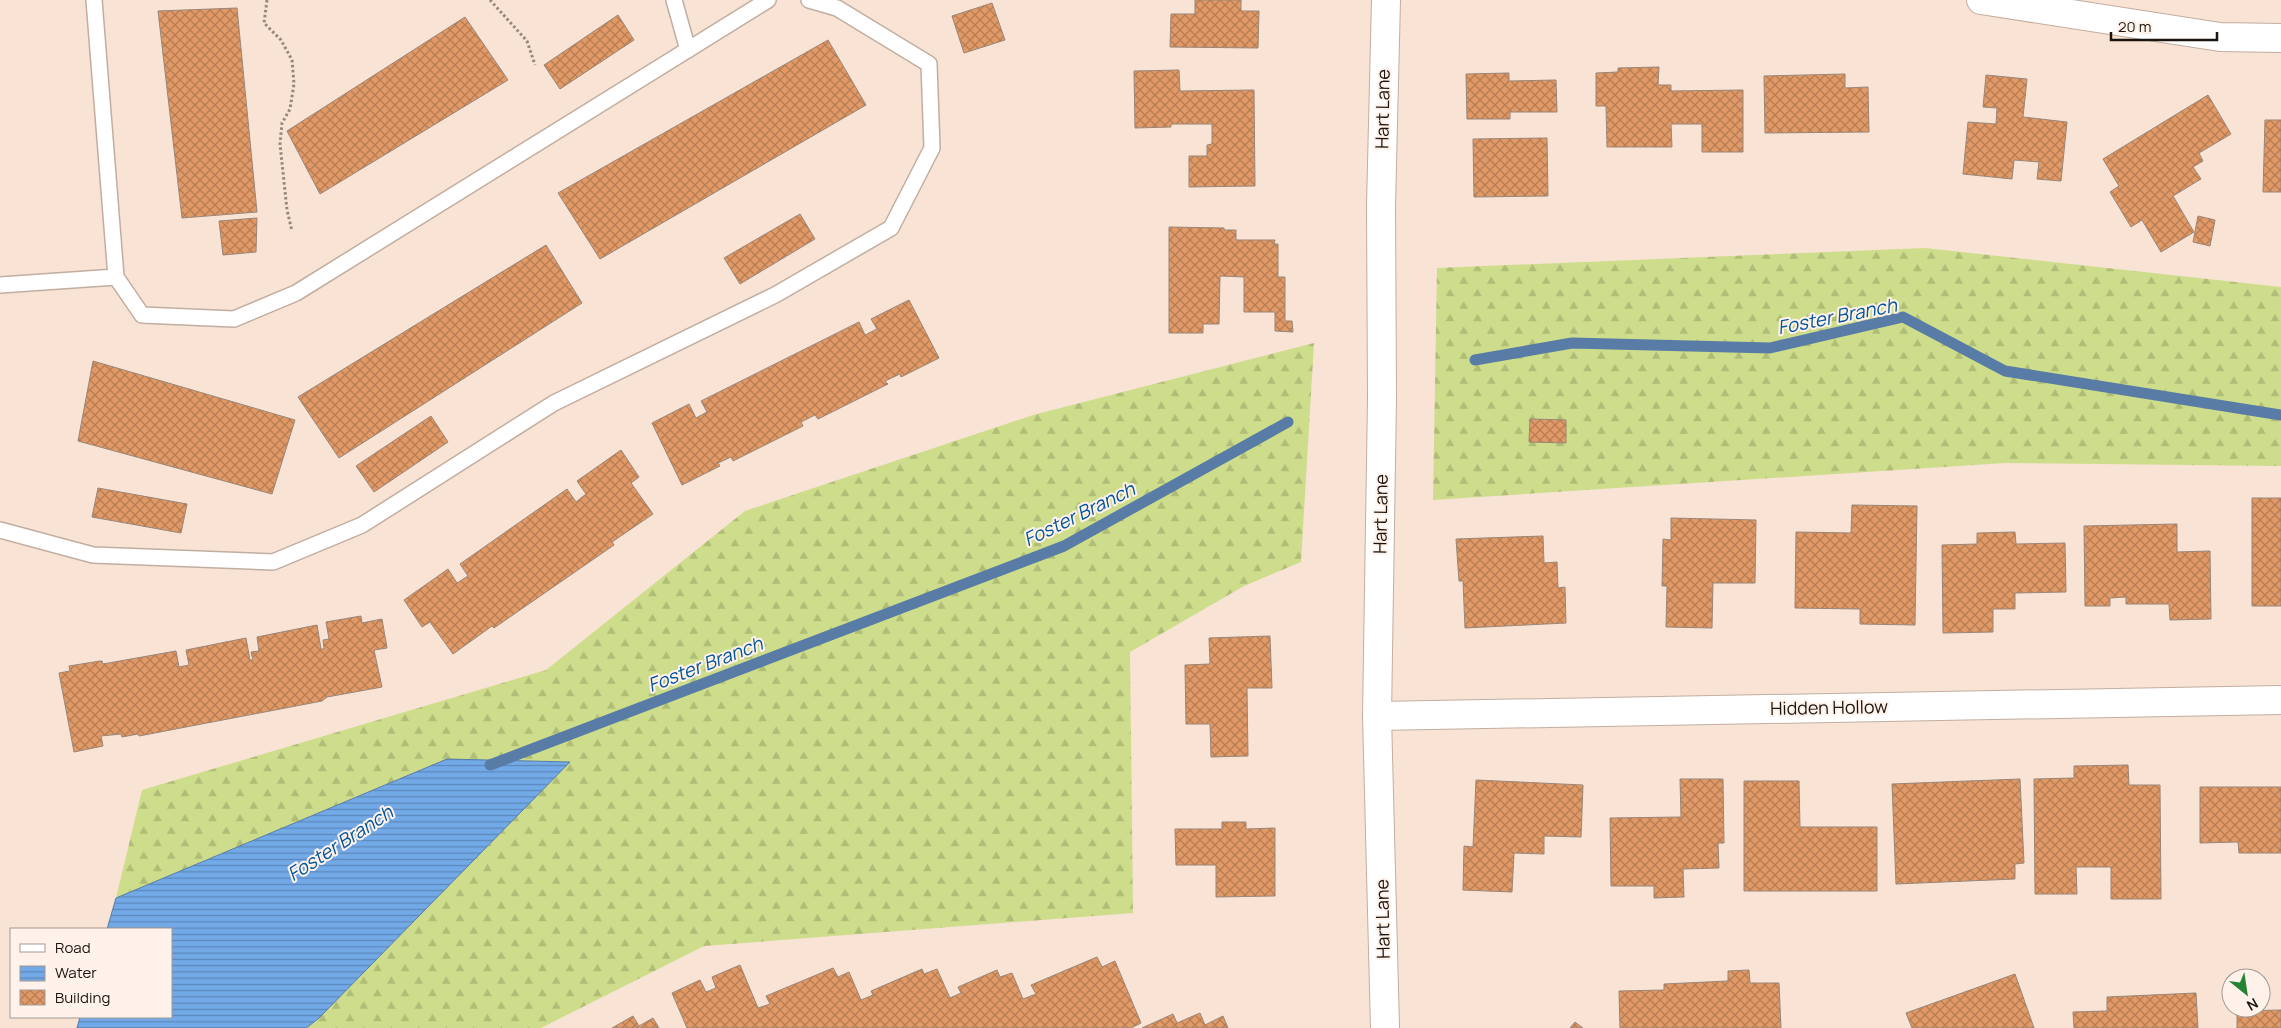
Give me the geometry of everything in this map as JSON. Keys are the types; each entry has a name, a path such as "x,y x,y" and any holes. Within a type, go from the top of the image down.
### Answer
{"street":[{"name":"Hart Lane","path":"1386,0 1381,206 1382,398 1377,716 1386,1028"},
{"path":"1981,0 2220,37 2281,38"},
{"name":"Hidden Hollow","path":"1377,716 2281,700"}],"lane":[{"path":"94,0 116,278 142,314 234,319 296,294 768,0"},
{"path":"674,0 688,50"},
{"path":"0,530 93,555 273,562 362,525 554,403 775,295 891,228 932,148 929,64 837,8 809,0"},
{"path":"0,285 116,278"}],"path":[{"path":"267,0 264,23 281,40 292,60 294,84 290,110 282,123 280,144 286,203 292,231"},
{"path":"490,0 527,41 535,65"}],"green space":[{"path":"1925,248 2281,287 2281,466 2005,463 1433,500 1437,268"},
{"path":"1314,343 1301,562 1244,586 1130,652 1133,913 704,946 541,1028 306,1028 318,1019 570,762 447,759 116,898 142,790 546,670 745,511 1033,415"}],"water":[{"path":"447,759 570,762 318,1019 306,1028 77,1028 80,1018 172,1018 172,928 107,928 116,898"}],"building":[{"path":"1195,0 1241,0 1241,11 1259,11 1258,48 1170,47 1171,14 1195,14"},
{"path":"992,3 1005,40 964,53 952,16"},
{"path":"237,8 257,212 182,218 158,11"},
{"path":"618,15 634,40 560,89 544,65"},
{"path":"465,17 508,80 320,194 287,131"},
{"path":"828,40 866,105 600,259 558,193"},
{"path":"1659,67 1658,85 1671,85 1671,91 1743,90 1743,152 1702,152 1702,124 1671,124 1672,147 1607,147 1606,106 1596,106 1596,73 1618,72 1618,68"},
{"path":"1179,70 1180,91 1254,90 1255,186 1189,187 1189,156 1207,156 1207,145 1212,144 1212,124 1171,124 1171,127 1135,128 1134,71"},
{"path":"1509,73 1509,81 1556,80 1557,112 1510,112 1510,119 1467,119 1466,74"},
{"path":"1845,74 1845,88 1868,87 1869,132 1765,133 1764,76"},
{"path":"1986,75 2027,79 2023,117 2067,122 2061,181 2037,179 2039,162 2014,160 2012,179 1963,174 1968,122 1996,124 1997,108 1983,107"},
{"path":"2208,95 2231,134 2199,153 2203,161 2193,167 2201,179 2173,196 2194,232 2161,252 2142,220 2131,227 2110,192 2119,186 2103,159"},
{"path":"2265,120 2281,120 2281,192 2263,192"},
{"path":"1547,138 1548,196 1474,197 1473,139"},
{"path":"800,214 815,239 740,284 724,258"},
{"path":"2198,216 2215,220 2210,246 2193,242"},
{"path":"257,218 256,252 223,255 219,221"},
{"path":"1169,227 1224,228 1224,230 1236,230 1236,240 1275,240 1274,244 1278,244 1278,277 1285,277 1285,321 1292,321 1293,332 1275,331 1275,312 1244,312 1244,277 1220,276 1219,324 1203,324 1203,333 1169,333"},
{"path":"546,245 582,303 339,458 298,397"},
{"path":"909,300 939,358 901,377 900,374 885,381 888,384 818,419 815,415 801,422 803,426 733,461 731,457 718,463 720,466 682,485 652,423 689,404 696,418 707,412 701,401 859,322 865,335 877,329 871,319"},
{"path":"93,361 295,420 272,494 78,441"},
{"path":"431,416 448,442 374,492 356,466"},
{"path":"1530,419 1566,420 1566,443 1529,442"},
{"path":"621,450 639,477 631,483 653,514 612,542 614,545 453,654 430,622 422,627 404,600 448,569 457,583 468,576 460,564 567,489 576,502 586,494 577,481"},
{"path":"98,488 187,504 181,533 92,517"},
{"path":"2252,498 2281,498 2281,606 2252,606"},
{"path":"1852,505 1917,506 1915,625 1860,624 1860,609 1795,608 1796,532 1851,533"},
{"path":"1671,518 1756,520 1755,583 1713,583 1712,628 1666,627 1667,586 1662,586 1663,539 1671,540"},
{"path":"2177,524 2177,552 2210,551 2211,619 2170,620 2169,604 2126,604 2126,597 2110,598 2110,606 2085,606 2084,526"},
{"path":"2015,532 2016,544 2065,543 2066,592 2015,593 2015,609 1993,609 1993,632 1943,633 1942,545 1977,544 1977,533"},
{"path":"1543,536 1544,563 1557,562 1558,588 1565,587 1566,623 1465,628 1463,581 1459,581 1456,539"},
{"path":"361,616 362,623 382,619 387,648 374,650 382,687 327,697 322,701 139,736 138,734 122,737 121,734 101,736 103,746 74,752 59,673 70,671 69,666 100,661 103,664 176,651 179,667 189,665 186,650 246,638 250,660 253,660 251,652 259,651 257,637 317,625 321,649 324,649 323,640 329,639 326,622"},
{"path":"1270,636 1272,688 1247,688 1248,756 1211,757 1210,724 1186,724 1185,665 1210,664 1209,638"},
{"path":"2128,765 2129,785 2160,785 2161,899 2111,899 2111,867 2076,867 2077,894 2035,894 2034,779 2074,778 2074,766"},
{"path":"1680,779 1723,779 1724,843 1718,843 1719,868 1683,869 1684,897 1654,898 1654,886 1611,886 1610,818 1681,817"},
{"path":"2020,779 2024,863 2015,864 2015,879 1896,884 1892,784"},
{"path":"1476,780 1583,785 1581,837 1544,836 1544,854 1514,853 1512,892 1463,890 1464,846 1473,847"},
{"path":"1744,781 1799,781 1800,827 1877,827 1877,891 1744,891"},
{"path":"2200,787 2281,787 2281,853 2239,853 2238,842 2200,843"},
{"path":"1222,822 1246,822 1246,829 1275,828 1275,896 1216,897 1216,865 1176,865 1175,829 1222,829"},
{"path":"1097,957 1102,967 1115,961 1141,1023 1131,1028 687,1028 672,993 700,980 706,992 716,988 712,977 740,965 758,1008 770,1004 766,996 833,968 838,977 849,972 861,1000 873,995 871,991 922,969 924,974 937,969 950,998 961,993 958,987 997,970 1000,977 1012,973 1023,999 1036,994 1031,985"},
{"path":"1749,970 1750,983 1779,983 1781,1028 1620,1028 1619,991 1664,990 1664,984 1728,981 1728,971"},
{"path":"2015,974 2034,1028 1912,1028 1906,1013"},
{"path":"2196,993 2198,1028 2074,1028 2073,1012 2107,1011 2107,997"},
{"path":"2271,1010 2281,1010 2281,1028 2237,1028 2237,1018 2271,1018"},
{"path":"1200,1013 1205,1025 1223,1016 1228,1028 1142,1028 1173,1014 1177,1023"},
{"path":"633,1016 639,1026 653,1018 659,1028 612,1028"},
{"path":"1575,1022 1583,1028 1570,1028"}],"waterway":[{"name":"Foster Branch","path":"1475,360 1572,343 1770,348 1903,317 2005,371 2281,415"},
{"name":"Foster Branch","path":"490,765 1064,546 1288,422"}]}
